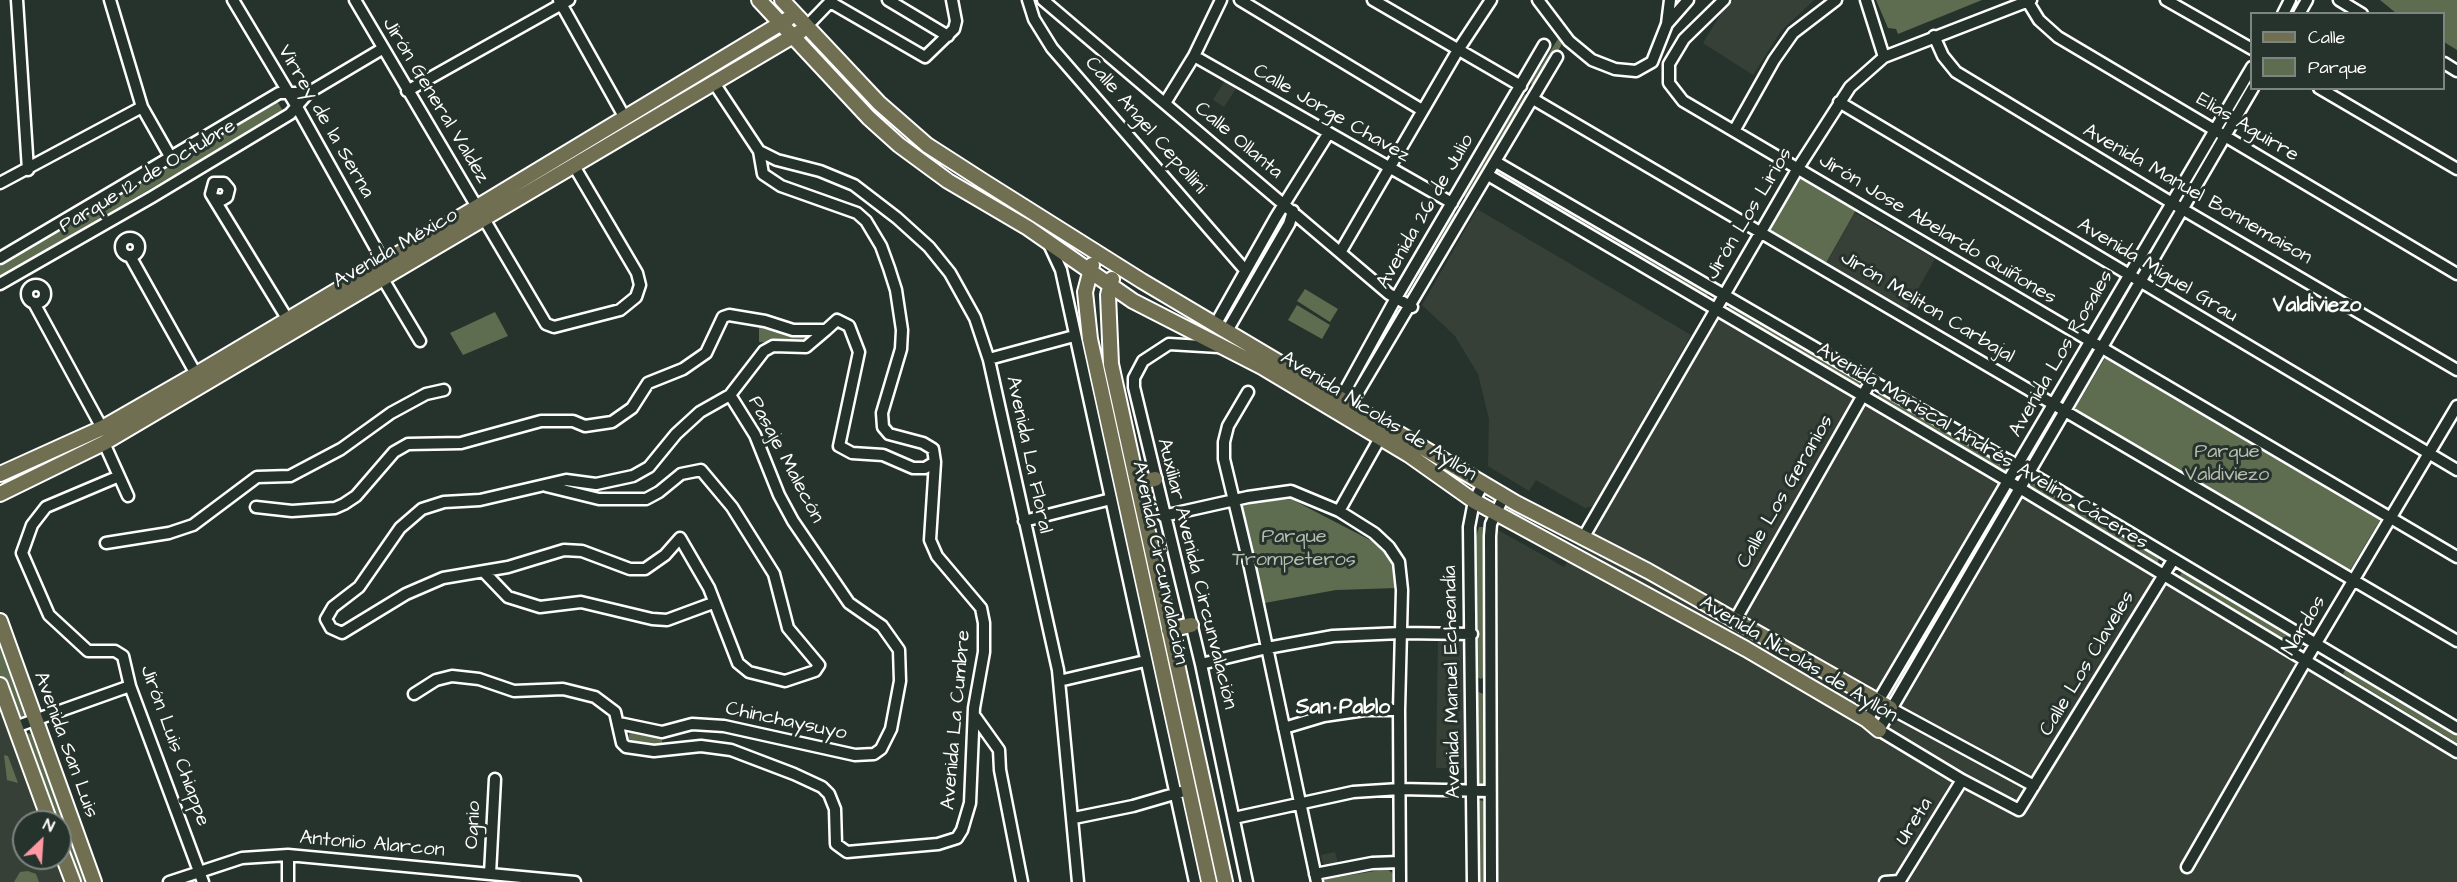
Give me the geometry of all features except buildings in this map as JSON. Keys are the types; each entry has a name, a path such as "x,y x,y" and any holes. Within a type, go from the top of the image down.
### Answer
{"main road":[{"name":"Avenida Nicolás de Ayllón","path":"759,0 869,118 906,151 948,181 1010,216 1133,301 1223,347 1380,438 1474,501 1665,603 1867,720 1879,730"},
{"name":"Avenida Nicolás de Ayllón","path":"782,0 879,103 927,145 983,181 1119,267 1483,484 1648,571 1734,622 1884,705"},
{"name":"Avenida México","path":"0,474 102,428 196,374 795,14"},
{"name":"Avenida México","path":"0,494 104,443 485,220 793,37 806,27"},
{"name":"Avenida Circunvalación","path":"1099,253 1089,271 1085,292 1090,339 1182,791 1209,882"},
{"path":"1109,285 1119,267"},
{"name":"Avenida Circunvalación","path":"1109,285 1111,364 1225,882"},
{"path":"1137,483 1155,479"},
{"name":"Avenida San Luis","path":"0,621 94,882"},
{"path":"1169,630 1191,625"},
{"name":"Avenida San Luis","path":"0,685 46,810"}],"street":[{"path":"17,0 28,170"},
{"path":"110,0 142,107 171,158"},
{"name":"Virrey de la Serna","path":"233,0 297,106 384,263"},
{"path":"888,0 948,36"},
{"path":"806,27 831,1 925,57 948,36 956,21 952,0"},
{"name":"Calle Angel Cepollini","path":"1028,0 1034,20 1052,48 1245,270"},
{"name":"Calle Ollanta","path":"1042,0 1396,298 1412,306"},
{"path":"1165,103 1194,56 1221,0"},
{"path":"1240,0 1422,110"},
{"path":"1373,0 1521,86"},
{"path":"1341,252 1422,110 1491,0"},
{"path":"1538,0 1569,41 1592,60 1615,69 1636,71 1652,62 1667,24 1670,0"},
{"path":"1667,24 1688,0"},
{"name":"Jirón Jose Abelardo Quiñones","path":"1724,0 1683,39 1669,64 1669,83 1675,94 1683,101 2457,557"},
{"path":"1734,131 1773,60 1793,33 1836,0"},
{"path":"1866,0 1884,57"},
{"path":"2166,0 2250,48"},
{"path":"2339,0 2359,12"},
{"name":"Jirón General Valdez","path":"357,1 382,49 546,324 554,327 620,310 639,293 640,285 637,273 574,166"},
{"path":"407,91 563,1 625,118"},
{"name":"Jirón Los Lirios","path":"1583,537 1798,168 1850,87 1884,57 2030,1"},
{"name":"Elias Aguirre","path":"2030,1 2039,20 2058,37 2457,274"},
{"name":"Avenida Manuel Bonnemaison","path":"1934,36 1943,56 1956,72 2182,209 2457,370"},
{"name":"Avenida 26 de Julio","path":"1346,401 1396,298 1545,45"},
{"name":"Parque 12 de Octubre","path":"0,284 152,197 290,114 308,93 382,49"},
{"name":"Calle Jorge Chavez","path":"1194,56 1452,203"},
{"name":"Avenida 26 de Julio","path":"1346,401 1412,306 1557,57"},
{"name":"Avenida Los Rosales","path":"1879,730 1884,705 2008,481 2250,70"},
{"path":"544,485 599,500 646,499 659,492 681,474 696,469 701,470 732,507 774,574 789,631 819,665 810,675 786,681 749,672 738,663 709,588 680,538 665,555 645,568 630,569 582,551 564,550 484,572 443,578 406,594 342,633 331,628 326,619 333,607 359,587 400,528 422,509 444,502 480,500 544,485 566,480 596,484 633,476 649,467 676,434 700,412 730,395 764,351 773,346 806,347 837,320 849,326 859,352 839,446 852,453 883,455 913,468 925,468 935,462 933,449 923,443 889,434 883,427 882,413 901,349 902,330 896,290 881,246 866,221 857,213 769,180 763,174 759,151 714,83"},
{"name":"Avenida Los Rosales","path":"1867,720 1884,705 2028,472 2252,90"},
{"path":"2322,90 2457,170"},
{"name":"Parque 12 de Octubre","path":"0,258 279,93 308,93"},
{"name":"Jirón Meliton Carbajal","path":"1533,99 2355,579 2457,641"},
{"name":"Avenida Miguel Grau","path":"1839,102 2457,470"},
{"path":"0,183 142,107"},
{"path":"1221,328 1245,270 1328,134"},
{"name":"Avenida La Floral","path":"759,151 777,160 820,171 854,185 897,218 928,247 963,293 989,358 1059,681 1074,819 1077,882"},
{"name":"Avenida Mariscal Andrés Avelino Cáceres","path":"1496,162 2028,472 2457,728"},
{"name":"Avenida Mariscal Andrés Avelino Cáceres","path":"1488,175 2008,481 2457,752"},
{"path":"215,199 288,320"},
{"path":"1221,328 1289,224 1293,212"},
{"path":"1048,242 1061,270 1145,661 1182,791 1195,882"},
{"path":"130,256 196,374"},
{"path":"383,279 420,341"},
{"path":"34,303 102,428"},
{"path":"256,507 292,511 334,508 356,496 394,452 408,444 461,444 541,421 573,421 585,426 618,419 632,408 648,383 683,369 706,353 723,317 734,315 793,330 826,330"},
{"path":"989,358 1074,336"},
{"name":"Auxiliar Avenida Circunvalación","path":"1223,347 1169,344 1150,354 1138,368 1134,387 1201,664 1246,882"},
{"name":"Calle Los Geranios","path":"1734,622 1871,381"},
{"path":"106,543 170,533 194,525 257,477 290,476 341,449 391,413 426,394 444,390"},
{"path":"1248,392 1228,426 1224,442 1224,459 1235,500 1316,878 1372,863 1399,862"},
{"name":"Pasaje Malecón","path":"730,395 754,435 779,495 793,521 849,603 882,626 899,650"},
{"name":"Nardos","path":"2187,867 2306,660 2457,406"},
{"path":"1339,511 1380,438"},
{"path":"104,443 117,477 128,496"},
{"name":"Avenida La Cumbre","path":"619,723 622,743 626,747 654,751 701,746 731,750 794,774 822,788 829,794 835,809 836,844 847,852 938,844 957,838 965,825 970,803 975,715 986,634 981,609 937,556 930,540 935,462"},
{"name":"Jirón Luis Chiappe","path":"117,477 46,507 32,525 22,553 49,615 88,651 120,653 130,686 201,870 203,882"},
{"name":"Avenida Manuel Echeandía","path":"1473,882 1469,527 1474,501 1483,484"},
{"path":"1164,516 1235,500 1291,491 1339,511 1374,533 1389,547 1399,562 1402,590 1399,710 1400,882"},
{"name":"Avenida Manuel Echeandía","path":"1491,882 1490,536 1496,513 1504,496"},
{"path":"1024,521 1111,499"},
{"name":"Calle Los Claveles","path":"2019,810 2173,560"},
{"path":"484,572 508,597 540,608 581,602 652,619 667,620 714,603"},
{"path":"1201,664 1267,648 1333,636 1401,633 1472,634"},
{"name":"Chinchaysuyo","path":"619,723 662,732 692,724 724,726 837,752 855,755 874,754 886,742 891,729 900,681 899,650"},
{"path":"1059,681 1145,661"},
{"path":"414,694 436,680 452,676 479,680 514,691 547,688 576,690 606,703 615,712 619,723"},
{"path":"1472,684 1489,684"},
{"path":"15,727 130,686"},
{"name":"Avenida Nicolás de Ayllón","path":"1884,705 2034,786"},
{"path":"1284,728 1324,716 1365,710 1399,710"},
{"path":"975,715 999,750 999,770 1022,882"},
{"name":"Avenida Nicolás de Ayllón","path":"1879,730 1962,780 2019,810"},
{"name":"Ognio","path":"490,874 495,778"},
{"name":"Ureta","path":"1899,881 1962,780"},
{"path":"1234,818 1353,792 1400,789 1490,791"},
{"path":"1074,819 1133,806 1182,791"},
{"path":"288,855 288,882"},
{"name":"Antonio Alarcon","path":"169,882 242,858 288,855 531,880 574,882"},
{"path":"1885,882 1899,881"}],"shaded area":[{"path":"1734,0 1814,0 1781,31 1753,75 1703,43 1725,7"},
{"path":"1227,77 1239,84 1224,107 1213,100"},
{"path":"1477,209 1691,335 1593,506 1585,508 1536,480 1529,491 1488,466 1489,419 1478,374 1455,336 1422,305"},
{"path":"1855,213 1935,259 1906,310 1826,264"},
{"path":"1710,312 2457,754 2457,882 1497,882 1496,529 1564,567"},
{"path":"1438,641 1466,642 1465,768 1436,768"},
{"path":"0,709 38,810 12,810 12,870 60,870 65,882 0,882"},
{"path":"1335,852 1338,864 1327,866 1323,863 1321,855"}],"green space":[{"path":"1876,0 1982,0 1898,34 1896,29 1888,28"},
{"path":"2380,0 2457,0 2457,50 2445,43 2445,12 2395,12"},
{"path":"1558,39 1562,44 1537,88 1531,84 1532,80"},
{"path":"1525,94 1530,98 1468,199 1462,195"},
{"path":"277,101 283,111 0,277 0,266"},
{"path":"1505,169 1703,287 1708,292 1707,298 1499,179"},
{"path":"1802,178 1856,210 1826,263 1769,230 1798,179"},
{"path":"1283,212 1289,217 1225,324 1218,320"},
{"path":"1453,212 1461,217 1423,278 1417,274"},
{"path":"1305,289 1338,309 1330,322 1297,301"},
{"path":"1297,305 1330,325 1322,339 1288,320"},
{"path":"1734,306 1857,378 1860,382 1859,388 1729,312 1727,307"},
{"path":"495,312 508,336 463,355 450,333"},
{"path":"1392,313 1397,314 1399,318 1359,386 1352,382"},
{"path":"759,322 808,337 796,343 759,342"},
{"name":"Parque Valdiviezo","path":"2105,358 2380,520 2349,572 2074,410"},
{"path":"1881,391 2010,467 2004,474 1876,398"},
{"path":"2034,482 2159,558 2157,566 2027,487"},
{"name":"Parque Trompeteros","path":"1291,499 1372,541 1389,555 1396,571 1396,588 1336,590 1259,604 1241,507 1245,502"},
{"path":"1479,527 1486,527 1487,675 1481,679 1475,676 1476,537"},
{"path":"2182,572 2304,643 2299,651 2177,581"},
{"path":"0,648 25,716 23,718 15,719 0,675"},
{"path":"2346,668 2457,733 2457,743 2343,674"},
{"path":"1479,692 1485,695 1486,783 1481,785 1476,782 1476,694"},
{"path":"630,731 645,736 662,735 662,745 636,743 628,739"},
{"path":"31,734 60,810 50,810 24,735"},
{"path":"4,755 8,756 18,783 7,780"},
{"path":"1481,800 1486,803 1487,882 1476,882 1477,802"},
{"path":"72,842 87,882 77,882 72,869"},
{"path":"1387,869 1395,875 1396,882 1323,882 1326,879"},
{"path":"28,871 36,874 39,882 14,882 20,872"}],"district":[{"name":"Valdiviezo","path":"2317,307"},
{"name":"San Pablo","path":"1343,709"}]}
